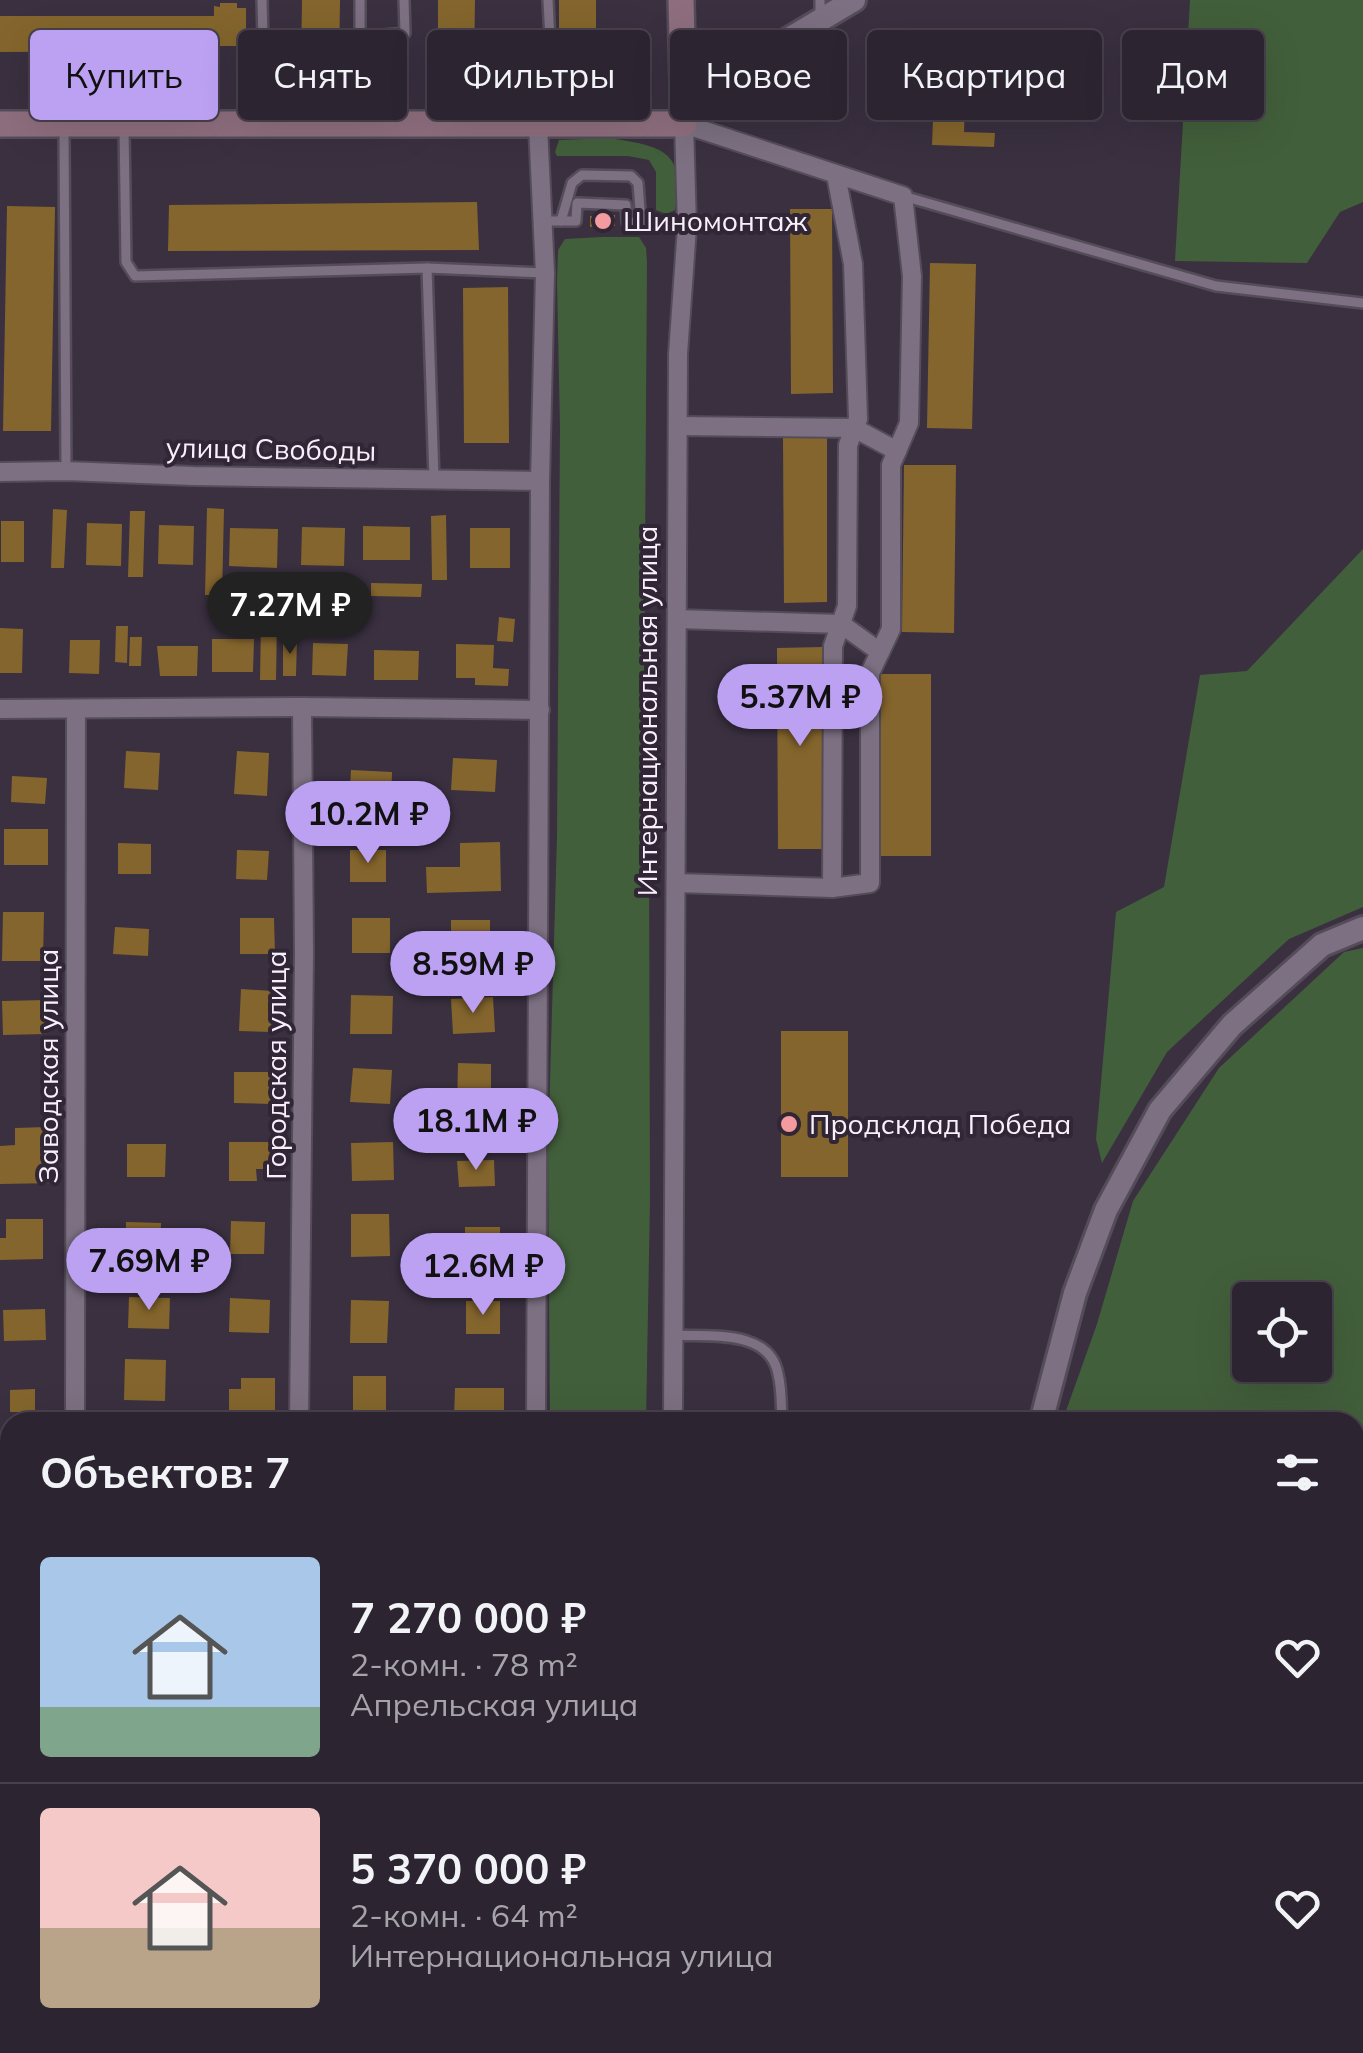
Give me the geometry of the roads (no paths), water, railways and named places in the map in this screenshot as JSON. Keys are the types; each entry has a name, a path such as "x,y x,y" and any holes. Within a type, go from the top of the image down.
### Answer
{"main road":[{"name":"Интернациональная улица","path":"681,0 684,124"},
{"path":"0,124 684,124"}],"street":[{"path":"684,124 820,10 854,0"},
{"path":"676,883 832,888 870,883 870,673 891,629 891,465 908,423 912,276 903,196 684,124"},
{"name":"Интернациональная улица","path":"672,1412 678,354 687,227 684,124"},
{"path":"536,1412 540,481 545,272 553,221 546,125"},
{"path":"832,888 833,646 847,606 848,446 858,419 853,264 836,175"},
{"path":"678,426 854,428 897,452"},
{"name":"улица Свободы","path":"0,472 66,470 193,476 540,481"},
{"path":"677,619 841,624 880,652"},
{"name":"Городская улица","path":"298,1412 304,971 302,707"},
{"path":"0,708 540,710"},
{"name":"Заводская улица","path":"75,1412 76,709"},
{"path":"1044,1412 1075,1293 1106,1210 1160,1110 1232,1025 1322,945 1363,928"}],"lane":[{"path":"262,0 265,123"},
{"path":"360,0 360,30"},
{"path":"404,0 405,30"},
{"path":"546,125 548,0"},
{"path":"64,125 66,470"},
{"path":"124,125 126,262 135,276 427,268 545,272"},
{"path":"641,223 638,183 630,176 582,174 572,183 553,221 576,221 578,203 626,205 627,222 687,227"},
{"path":"903,196 1216,286 1363,302"},
{"path":"427,268 434,479"},
{"path":"674,1335 752,1341 768,1350 778,1371 781,1412"}],"place":[{"name":"Шиномонтаж","path":"603,221"},
{"name":"Продсклад Победа","path":"789,1124"}]}
